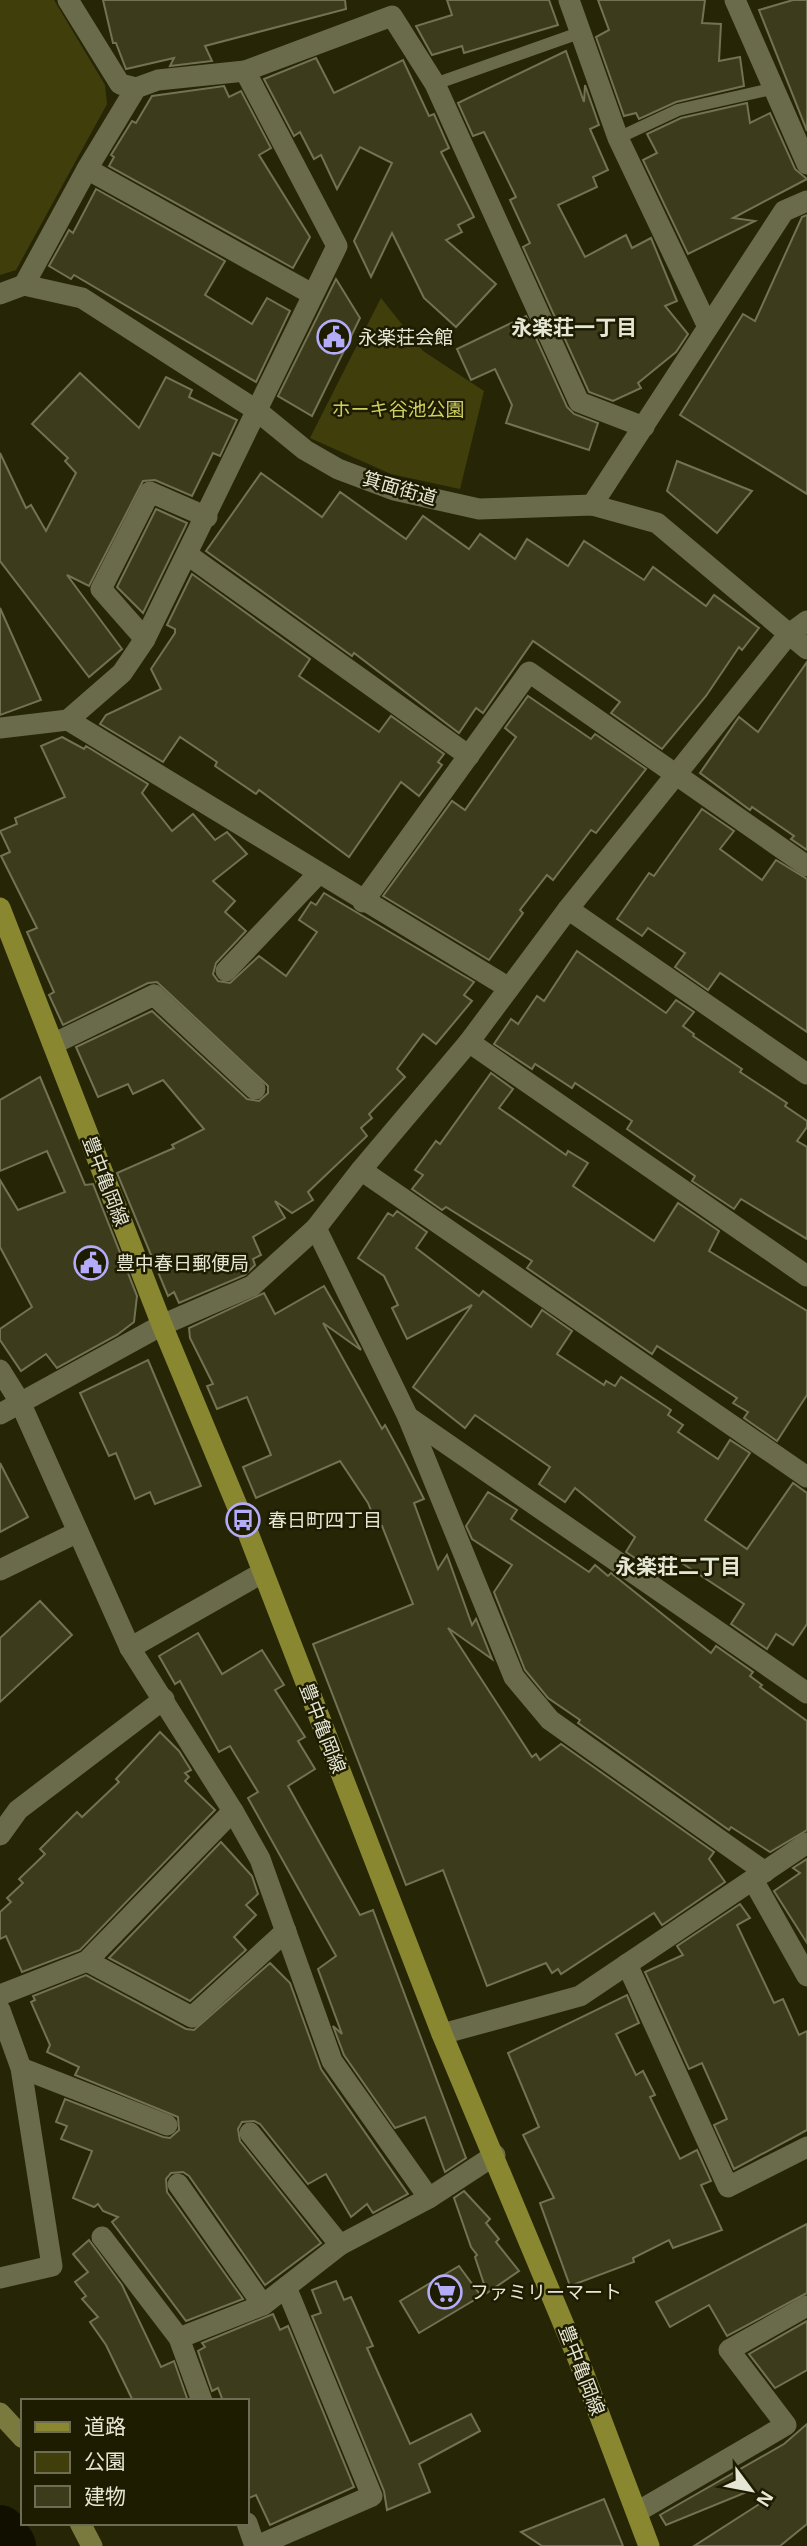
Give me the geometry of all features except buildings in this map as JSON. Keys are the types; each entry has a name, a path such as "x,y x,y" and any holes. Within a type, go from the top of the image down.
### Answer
{"main road":[{"name":"豊中亀岡線","path":"0,908 442,2034 495,2155 649,2546"}],"street":[{"path":"68,0 120,84 136,88 158,80 245,71 392,16 435,84 579,402 644,427"},
{"path":"569,0 618,138 708,327"},
{"path":"736,0 807,164"},
{"path":"0,728 68,720 122,673 145,639 188,555 337,246 245,71"},
{"path":"0,295 24,285 87,169 136,88"},
{"path":"87,169 312,294"},
{"path":"592,505 784,211 807,201"},
{"name":"箕面街道","path":"24,285 82,298 256,410 305,450 338,469 394,490 479,509 592,505 657,523 807,649"},
{"path":"145,639 101,589 149,492 207,517"},
{"path":"188,555 468,756"},
{"path":"0,1414 162,1325 252,1286 316,1228 469,1042 568,909 788,635 807,621"},
{"path":"363,902 530,672 807,866"},
{"path":"68,720 363,902 509,988"},
{"path":"226,971 318,874"},
{"path":"568,909 807,1074"},
{"path":"53,1044 154,995 255,1089"},
{"path":"469,1042 807,1276"},
{"path":"361,1170 807,1477"},
{"path":"316,1228 408,1417 514,1677 550,1720 759,1876 806,1970"},
{"path":"0,1370 20,1402 130,1648 164,1699 260,1859 332,2061 429,2198"},
{"path":"408,1417 807,1693"},
{"path":"0,1570 79,1532"},
{"path":"130,1648 262,1573"},
{"path":"0,1835 18,1810 164,1699"},
{"path":"0,1995 87,1961 233,1811"},
{"path":"442,2034 579,1996 807,1843"},
{"path":"87,1961 192,2017 286,1931"},
{"path":"627,1964 728,2187 807,2147"},
{"path":"0,2010 21,2068 52,2266 0,2278"},
{"path":"21,2068 167,2125"},
{"path":"250,2133 340,2245"},
{"path":"179,2338 264,2305 340,2245 429,2198 495,2155"},
{"path":"178,2184 264,2305"},
{"path":"102,2237 179,2338 201,2399"},
{"path":"248,2525 256,2546 372,2496 286,2287"},
{"path":"637,2512 786,2425 729,2350 807,2306"},
{"path":"0,2413 21,2436"},
{"path":"81,2525 92,2546"}],"lane":[{"path":"435,84 579,33"},
{"path":"618,138 678,110 776,88"}],"green space":[{"path":"0,0 54,0 105,85 107,104 16,270 0,275"},
{"name":"ホーキ谷池公園","path":"381,298 423,351 484,391 460,489 391,474 310,438"}],"waterway":[{"path":"0,2531 10,2546"}],"place":[{"name":"永楽荘会館","path":"334,337"},
{"name":"豊中春日郵便局","path":"91,1263"},
{"name":"春日町四丁目","path":"243,1520"},
{"name":"ファミリーマート","path":"445,2292"}],"district":[{"name":"永楽荘一丁目","path":"574,328"},
{"name":"永楽荘二丁目","path":"678,1567"}]}
